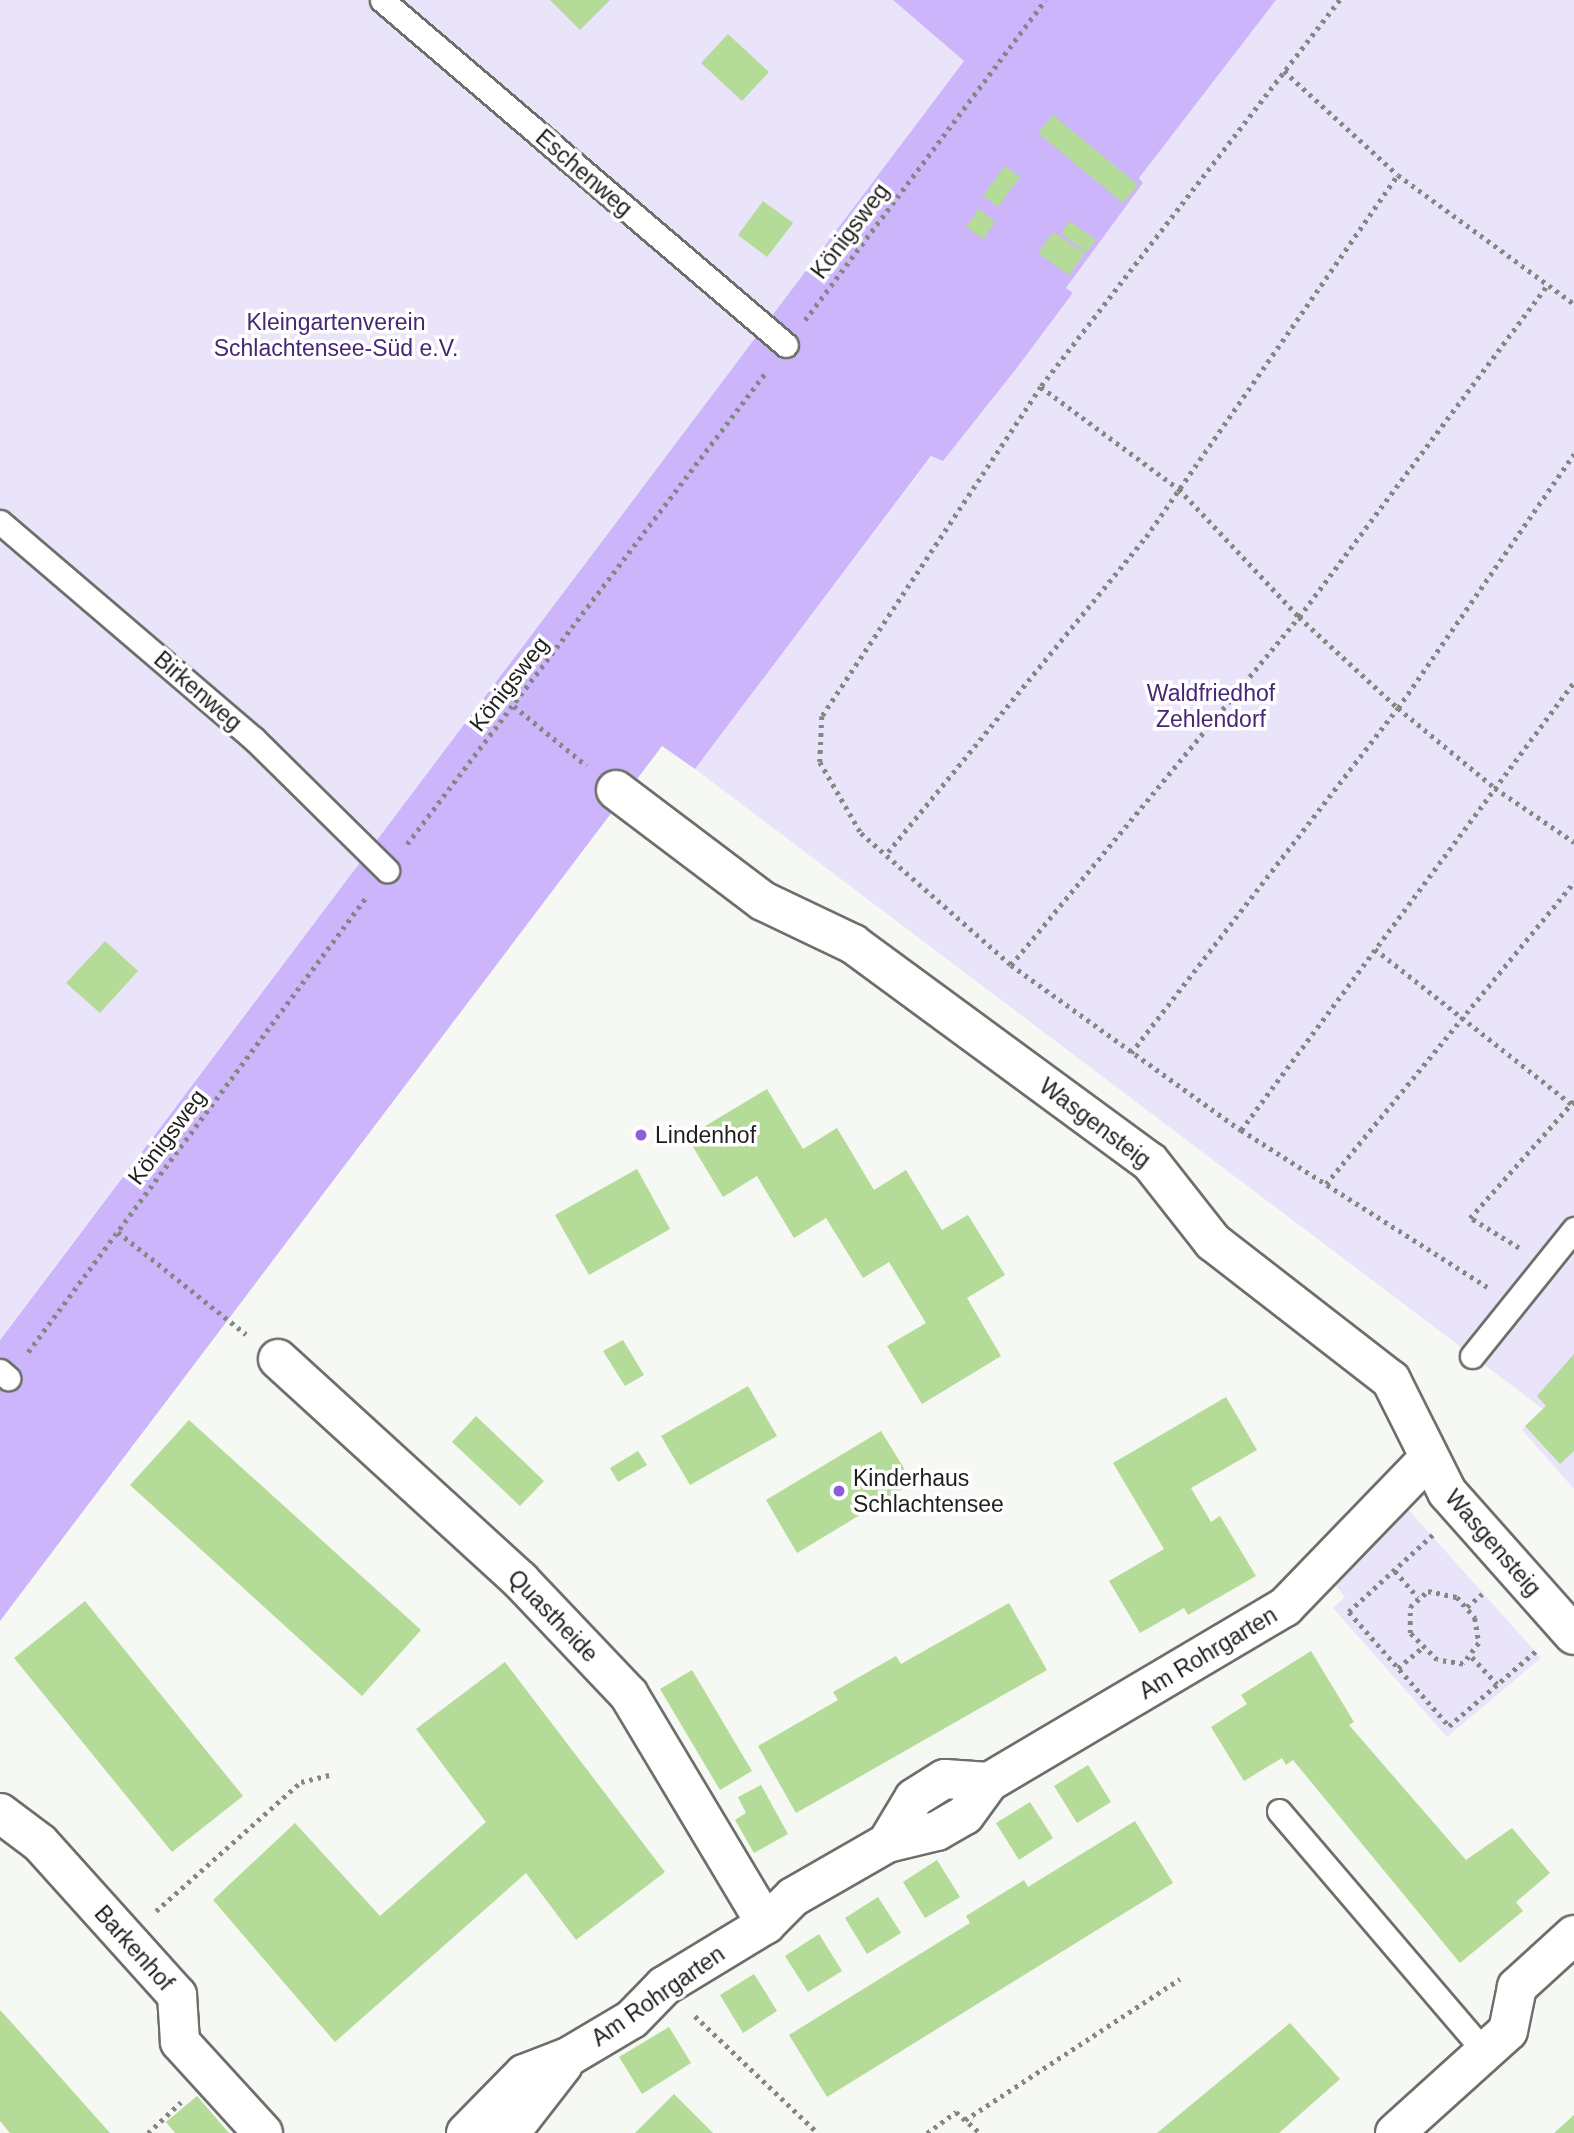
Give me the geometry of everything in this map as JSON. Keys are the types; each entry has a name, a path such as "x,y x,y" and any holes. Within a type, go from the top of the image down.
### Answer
{"street":[{"name":"Wasgensteig","path":"616,790 763,901 853,944 1150,1162 1213,1242 1391,1380 1447,1492 1557,1642"},
{"name":"Quastheide","path":"278,1359 520,1580 629,1695 766,1924"},
{"name":"Am Rohrgarten","path":"466,2133 524,2074 568,2057 632,2019 664,1986 766,1924 793,1897 887,1843 914,1798 945,1779 989,1782 1285,1607 1429,1458"},
{"name":"Barkenhof","path":"0,1813 40,1843 177,1995 180,2042 263,2133"},
{"path":"1395,2133 1508,2031 1517,1987 1574,1935"},
{"name":"Am Rohrgarten","path":"510,2133 568,2057"}],"lane":[{"name":"Eschenweg","path":"382,0 786,345"},
{"name":"Birkenweg","path":"0,522 254,739 387,870"},
{"path":"1472,1356 1574,1229"},
{"path":"1279,1811 1485,2052"}],"path":[{"name":"Königsweg","path":"4,1375 118,1232 387,870 514,706 1045,0"},
{"path":"1340,0 1041,387 822,716 820,762 835,797 862,833 888,852 1011,965 1241,1130 1513,1303"},
{"path":"1284,71 1398,175 1574,304"},
{"path":"888,852 1179,489 1398,175"},
{"path":"1011,965 1299,617 1548,285"},
{"path":"1041,387 1179,489 1299,617 1398,708 1495,788 1574,842"},
{"path":"1131,1053 1398,708 1574,454"},
{"path":"1241,1130 1574,682"},
{"path":"514,706 616,790"},
{"path":"1326,1184 1574,882"},
{"path":"1376,949 1461,1020 1572,1102 1470,1218 1545,1264"},
{"path":"118,1232 278,1359"},
{"path":"1437,1532 1349,1612 1450,1726 1497,1684 1557,1642"},
{"path":"1395,1571 1418,1597"},
{"path":"1467,1607 1487,1589"},
{"path":"1418,1597 1443,1592 1467,1607 1480,1630 1472,1657"},
{"path":"1418,1597 1407,1620 1422,1648 1449,1665 1472,1657"},
{"path":"1398,1668 1422,1648"},
{"path":"1472,1657 1497,1684"},
{"path":"153,1914 301,1782 329,1775"},
{"path":"965,2120 1180,1979"},
{"path":"664,1986 818,2133"},
{"path":"148,2133 174,2109"},
{"path":"927,2133 956,2112 980,2133"}],"green space":[{"name":"Kleingartenverein Schlachtensee-Süd e.V.","path":"0,0 893,0 964,61 0,1339"},
{"name":"Waldfriedhof Zehlendorf","path":"1276,0 1574,0 1574,1489 1522,1430 1543,1409 695,769 932,456 943,461 1073,294 1066,288 1143,183 1139,178"},
{"path":"1407,1508 1541,1658 1447,1737 1333,1608 1345,1597 1333,1582"}],"shaded area":[{"path":"893,0 1276,0 1139,178 1143,183 1066,288 1073,293 1016,369 943,461 931,456 695,769 662,746 0,1621 0,1340 964,61"}],"building":[{"path":"550,0 610,0 580,30"},
{"path":"728,34 769,72 742,101 701,63"},
{"path":"1053,115 1138,185 1123,203 1038,133"},
{"path":"1005,166 1020,177 998,207 983,196"},
{"path":"763,201 793,223 767,257 738,235"},
{"path":"979,209 995,222 983,239 966,227"},
{"path":"1070,221 1096,240 1086,252 1061,233"},
{"path":"1053,232 1085,253 1069,275 1038,253"},
{"path":"105,941 138,971 100,1013 66,983"},
{"path":"767,1089 803,1149 837,1128 874,1190 906,1170 942,1230 968,1215 1005,1275 967,1298 1001,1356 922,1404 887,1346 926,1323 889,1262 863,1278 826,1218 794,1238 757,1176 723,1197 687,1137"},
{"path":"637,1169 670,1229 589,1275 555,1215"},
{"path":"623,1340 644,1375 625,1386 603,1351"},
{"path":"1574,1354 1574,1451 1560,1464 1525,1426 1546,1406 1537,1396"},
{"path":"748,1386 777,1436 690,1485 661,1436"},
{"path":"1226,1397 1257,1450 1191,1488 1211,1522 1220,1516 1256,1576 1188,1615 1184,1608 1140,1633 1109,1581 1164,1549 1113,1463"},
{"path":"476,1416 544,1481 520,1506 452,1442"},
{"path":"189,1420 421,1630 362,1696 130,1485"},
{"name":"Kinderhaus Schlachtensee","path":"881,1431 913,1483 797,1553 766,1500"},
{"path":"638,1451 647,1465 618,1482 610,1468"},
{"path":"85,1601 243,1796 172,1852 14,1658"},
{"path":"1009,1603 1047,1670 796,1813 758,1746 838,1700 833,1692 896,1656 901,1664"},
{"path":"1311,1651 1354,1722 1349,1725 1466,1860 1512,1828 1550,1873 1516,1902 1523,1911 1460,1963 1293,1760 1286,1765 1282,1758 1244,1781 1211,1727 1247,1704 1241,1695"},
{"path":"505,1662 665,1872 576,1940 526,1873 335,2042 213,1900 295,1823 380,1916 486,1822 416,1729"},
{"path":"692,1670 752,1771 720,1790 660,1689"},
{"path":"1088,1765 1111,1802 1077,1823 1054,1786"},
{"path":"761,1785 788,1834 754,1853 735,1820 746,1813 738,1797"},
{"path":"1030,1802 1053,1838 1019,1860 996,1823"},
{"path":"1135,1821 1173,1883 827,2097 789,2035 970,1923 966,1916 1024,1880 1028,1887"},
{"path":"937,1860 960,1897 925,1918 903,1882"},
{"path":"878,1897 901,1933 867,1954 845,1918"},
{"path":"819,1934 842,1971 808,1992 785,1956"},
{"path":"754,1974 777,2011 743,2033 720,1995"},
{"path":"0,2010 110,2133 10,2133 0,2121"},
{"path":"1290,2023 1340,2079 1279,2133 1157,2133"},
{"path":"669,2027 691,2063 642,2094 619,2057"},
{"path":"674,2094 713,2133 635,2133"},
{"path":"197,2096 229,2133 175,2133 166,2122"},
{"path":"1574,2115 1574,2133 1554,2133"}],"place":[{"name":"Lindenhof","path":"641,1135"},
{"name":"Kinderhaus Schlachtensee","path":"839,1491"}]}
